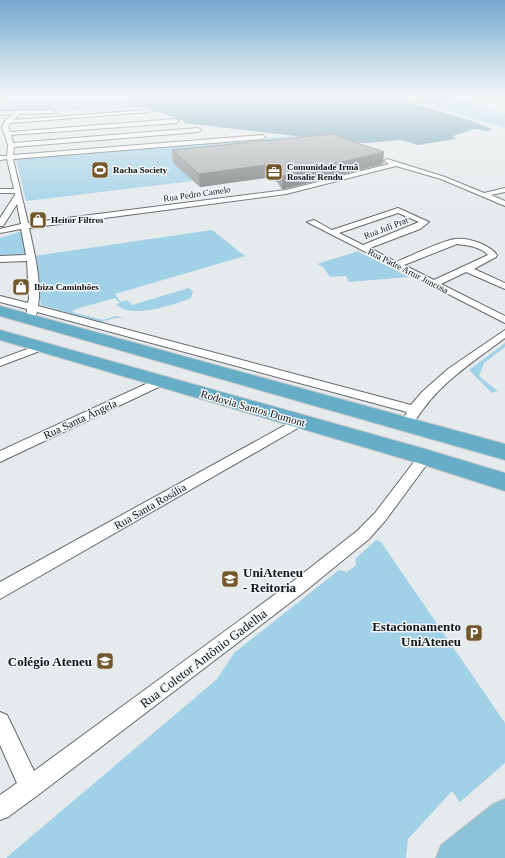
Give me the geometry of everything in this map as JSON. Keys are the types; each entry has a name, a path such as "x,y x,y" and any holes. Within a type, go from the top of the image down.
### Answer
{"highway":[{"path":"0,311 31,314 410,417 505,452"},
{"name":"Rodovia Santos Dumont","path":"0,335 425,457 505,482"}],"main road":[{"path":"454,858 505,816"},
{"path":"494,858 505,848"}],"street":[{"path":"0,299 31,314 31,258 10,158 10,145 8,136"},
{"path":"10,145 125,136"},
{"path":"0,158 262,138"},
{"path":"89,139 93,151"},
{"path":"382,160 443,178 505,204"},
{"name":"Rua Pedro Camelo","path":"0,232 24,226 286,192 395,164"},
{"path":"484,195 505,190"},
{"path":"0,191 18,193"},
{"path":"0,224 18,193"},
{"name":"Rua Juli Prat","path":"333,232 396,211 404,212 425,222 417,227 363,248"},
{"name":"Rua Padre Artur Juncosa","path":"311,222 505,320"},
{"path":"396,265 460,240 493,255 434,284"},
{"path":"0,259 31,258"},
{"path":"466,269 505,286"},
{"path":"410,417 425,396 451,373 474,354 505,333"},
{"path":"0,363 41,346"},
{"name":"Rua Santa Ângela","path":"0,457 161,381"},
{"name":"Rua Santa Rosália","path":"0,591 300,421"},
{"name":"Rua Coletor Antônio Gadelha","path":"0,809 298,587 364,535 380,517 425,457"},
{"path":"0,722 30,787"}],"shaded area":[{"name":"Racha Society","path":"292,136 307,136 333,146 191,177 193,181 26,201 16,159"},
{"path":"296,136 453,136 456,139 418,145 401,140 367,143"},
{"path":"212,230 245,256 115,294 121,302 127,300 132,305 189,288 193,292 191,298 152,310 131,311 123,309 116,304 120,303 115,298 76,309 72,312 103,320 116,316 124,318 116,318 101,322 41,305 34,256"},
{"path":"22,231 27,256 0,258 0,238"},
{"path":"359,251 409,277 349,282 346,276 330,277 323,267 317,264"},
{"path":"505,343 505,347 484,363 479,376 498,391 492,393 469,370"},
{"path":"376,540 381,542 505,723 505,763 460,802 452,791 408,839 406,858 6,858 217,679 234,653 339,570 347,572 356,565 355,559"}],"building":[{"path":"313,136 339,136 384,152 282,176 273,164 199,174 172,150"}],"place":[{"name":"Racha Society","path":"100,170"},
{"name":"Comunidade Irmã Rosalie Rendu","path":"274,172"},
{"name":"Heitor Filtros","path":"38,220"},
{"name":"Ibiza Caminhões","path":"21,287"},
{"name":"UniAteneu - Reitoria","path":"230,579"},
{"name":"Estacionamento UniAteneu","path":"474,633"},
{"name":"Colégio Ateneu","path":"105,661"}]}
